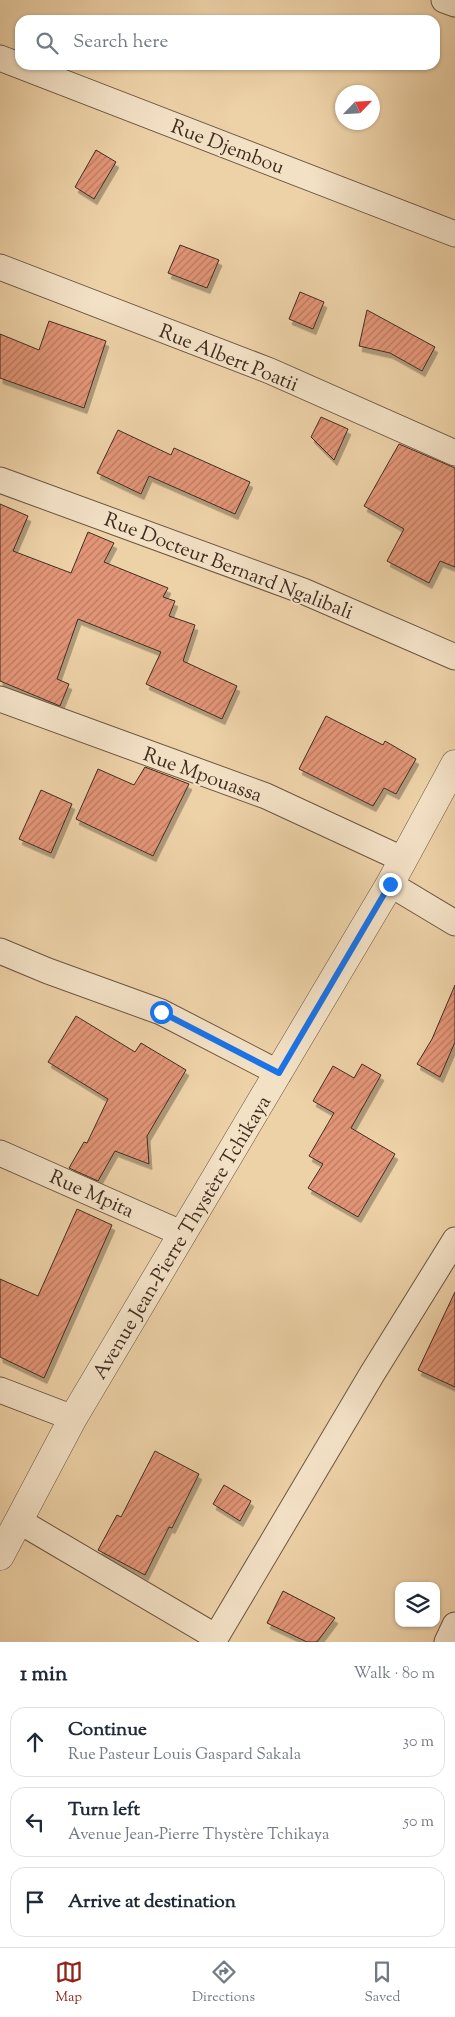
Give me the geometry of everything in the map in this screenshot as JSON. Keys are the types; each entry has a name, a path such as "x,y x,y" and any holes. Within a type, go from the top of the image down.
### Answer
{"street":[{"path":"444,0 455,4"},
{"name":"Rue Djembou","path":"0,58 15,64"},
{"name":"Rue Djembou","path":"31,70 455,234"},
{"name":"Rue Albert Poatii","path":"0,267 270,371 455,453"},
{"name":"Rue Docteur Bernard Ngalibali","path":"0,480 303,591 455,656"},
{"name":"Rue Mpouassa","path":"0,699 266,796 402,859"},
{"name":"Avenue Jean-Pierre Thystère Tchikaya","path":"0,1556 73,1418 390,884 455,764"},
{"path":"390,884 455,923"},
{"path":"0,951 48,971 161,1012 279,1073"},
{"name":"Rue Mpita","path":"0,1153 183,1234"},
{"path":"19,1520 214,1640 372,1374 455,1240"},
{"path":"0,1390 73,1418"},
{"path":"447,1642 455,1626"}],"building":[{"path":"96,150 116,162 94,199 75,187"},
{"path":"180,245 219,260 207,288 168,273"},
{"path":"300,292 324,302 313,329 289,319"},
{"path":"367,310 435,347 422,371 390,353 359,346"},
{"path":"49,321 106,341 84,408 0,378 0,334 39,350"},
{"path":"321,417 348,429 334,460 311,437"},
{"path":"118,430 171,455 174,448 250,482 235,514 149,476 141,494 97,473"},
{"path":"399,444 455,468 455,567 440,561 429,583 387,561 404,529 364,506"},
{"path":"0,504 28,516 13,551 71,573 88,532 114,543 104,562 168,588 163,597 175,601 169,616 195,625 183,661 237,686 222,719 146,684 161,652 78,619 57,679 69,684 60,706 0,681"},
{"path":"326,716 383,745 385,741 416,759 396,794 384,788 373,806 299,769"},
{"path":"145,767 189,784 153,856 76,819 98,769 134,785"},
{"path":"41,790 72,804 51,853 19,839"},
{"path":"455,985 455,1042 440,1077 417,1064 432,1039"},
{"path":"76,1016 135,1052 141,1043 186,1070 147,1136 149,1164 115,1151 98,1181 69,1168 84,1142 87,1143 108,1099 48,1062"},
{"path":"362,1064 381,1075 351,1128 395,1154 358,1217 308,1188 323,1164 309,1156 334,1113 313,1101 333,1066 354,1078"},
{"path":"77,1209 112,1225 44,1378 0,1357 0,1279 38,1296"},
{"path":"455,1292 455,1387 418,1370"},
{"path":"155,1451 199,1474 172,1528 169,1527 145,1575 98,1550 117,1515 121,1517"},
{"path":"224,1485 251,1501 240,1521 213,1504"},
{"path":"283,1591 335,1618 317,1642 307,1642 267,1623"}],"route":[{"path":"161,1012 279,1073 390,884"}]}
